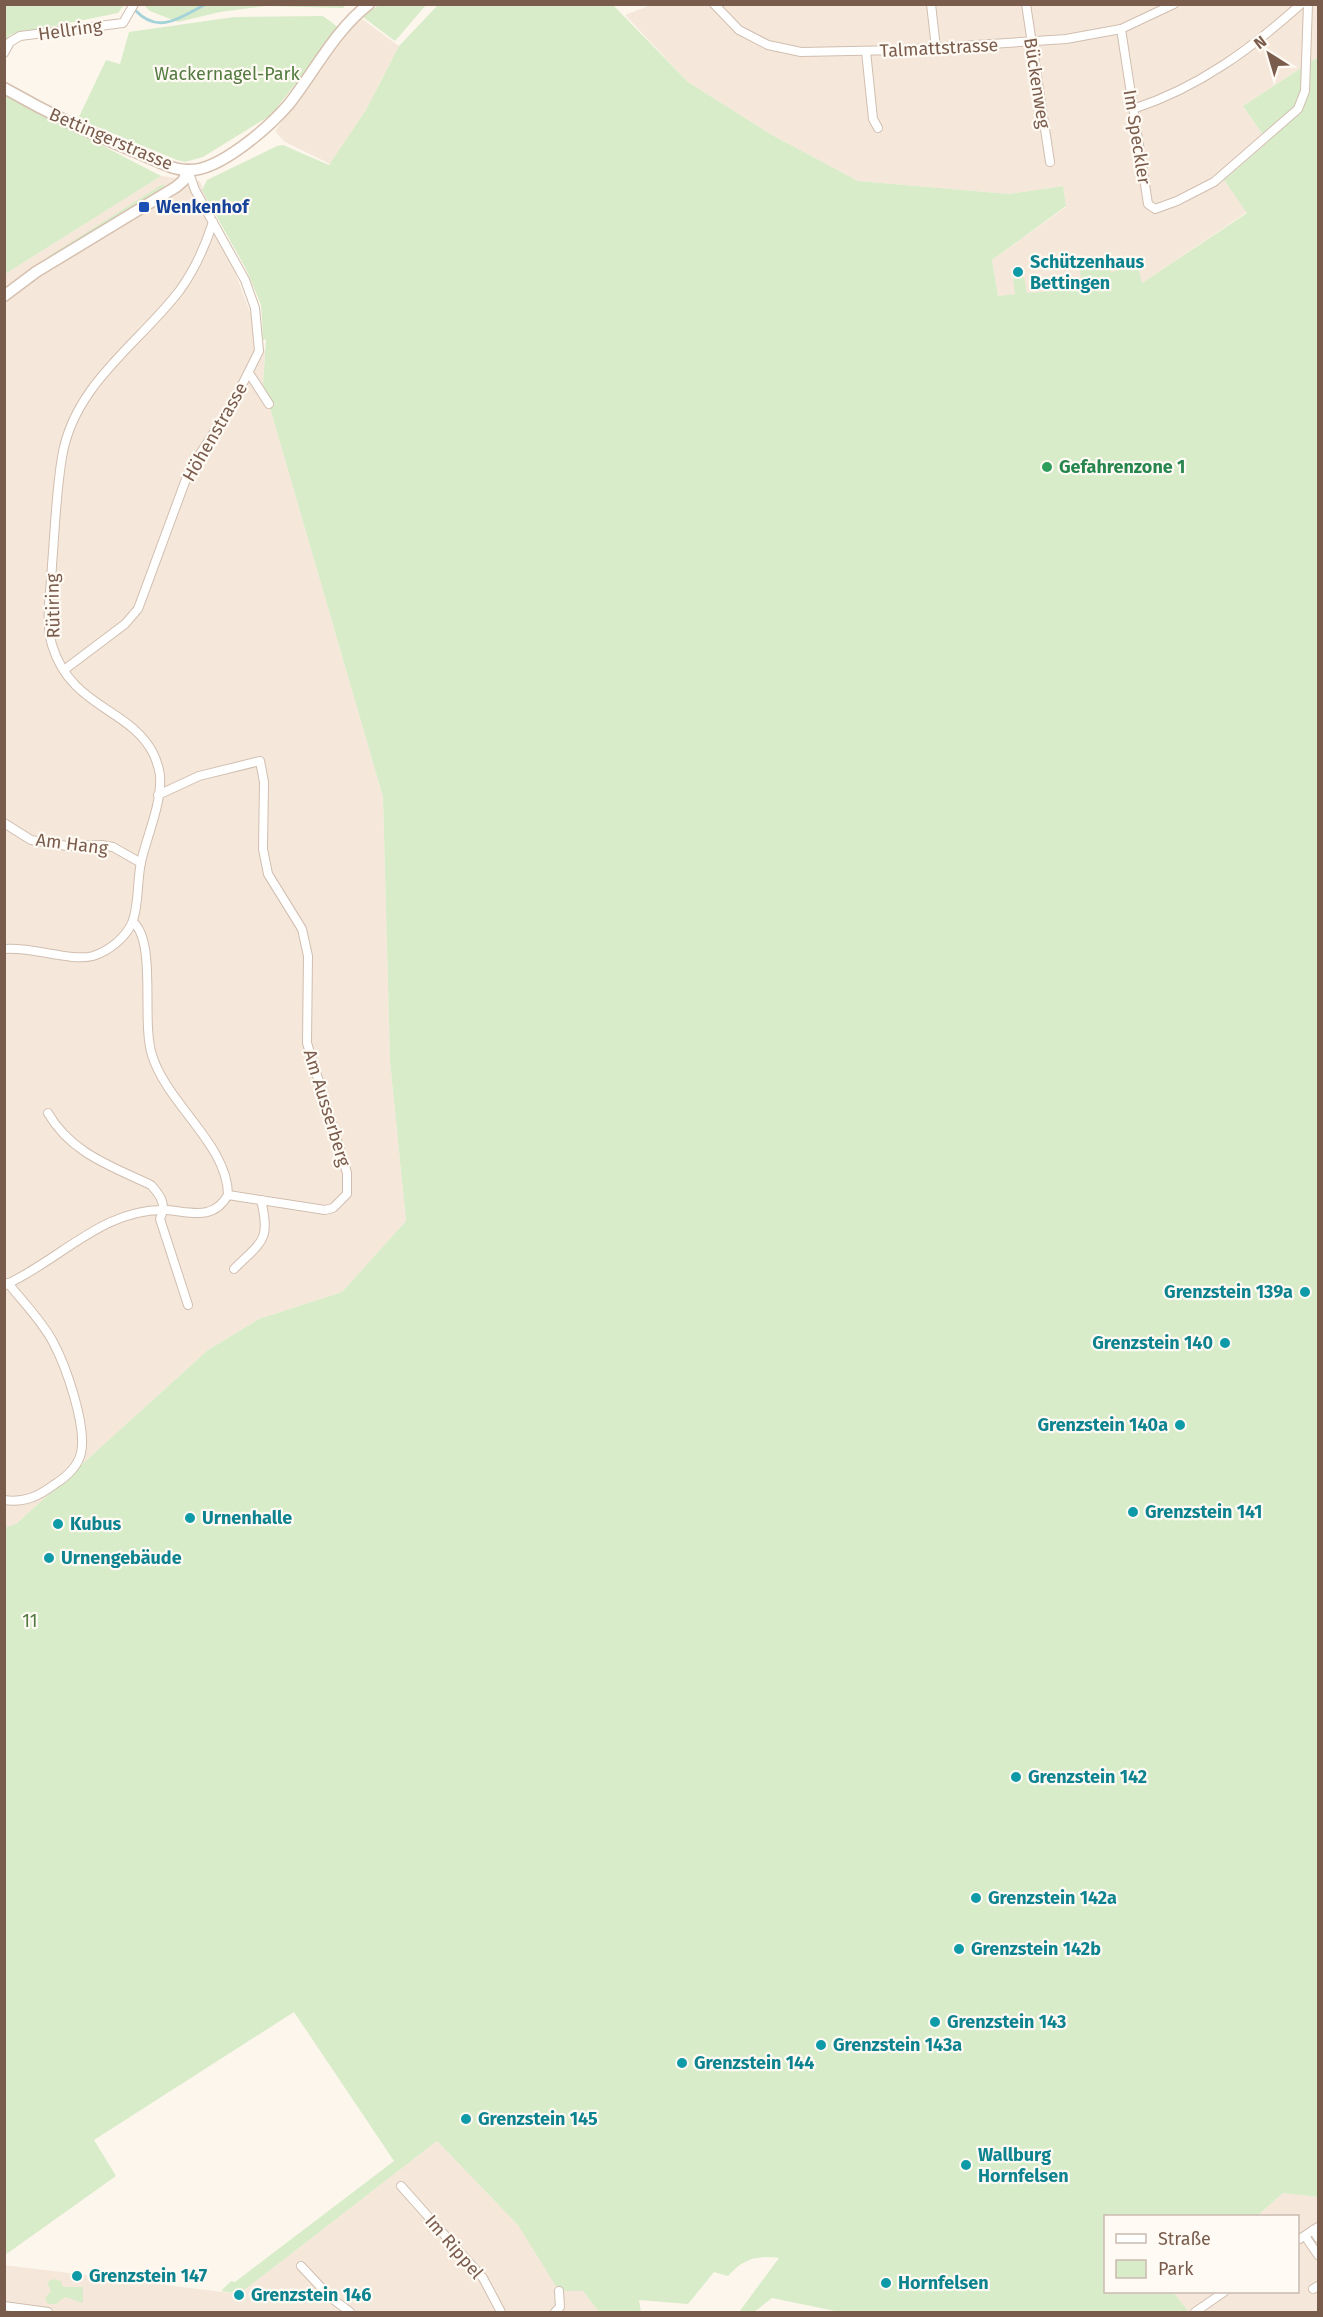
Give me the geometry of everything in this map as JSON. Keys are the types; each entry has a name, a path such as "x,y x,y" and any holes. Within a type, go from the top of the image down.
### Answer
{"street":[{"name":"Hellring","path":"4,53 10,42 20,36 123,23 134,4"},
{"name":"Bettingerstrasse","path":"4,88 46,112 165,164 188,170 201,169 216,162 272,123 350,23 369,4"},
{"name":"Talmattstrasse","path":"714,4 739,30 768,45 801,52 1030,43 1121,29 1174,4"},
{"path":"931,4 936,48"},
{"name":"Bückenweg","path":"1026,4 1030,43 1050,162"},
{"path":"1133,109 1158,101 1212,73 1266,35 1301,4"},
{"name":"Im Speckler","path":"1121,29 1148,204 1155,209 1214,182 1298,109 1305,91 1308,4"},
{"path":"866,51 873,119 878,128"},
{"name":"Höhenstrasse","path":"64,670 126,624 138,609 189,471 249,373 259,351 255,308 245,280 195,190 188,170"},
{"path":"4,296 36,272 176,187 183,181 188,170"},
{"name":"Rütiring","path":"133,922 141,863 158,795 160,774 153,753 144,740 90,700 72,683 52,646 49,622 63,454 78,414 97,380 179,291 198,261 213,222"},
{"path":"249,373 269,404"},
{"name":"Am Ausserberg","path":"158,795 199,776 260,761 264,782 263,849 268,874 302,929 308,956 307,1042 348,1184 347,1194 333,1208 325,1209 228,1195"},
{"name":"Am Hang","path":"4,823 31,840 67,846 113,847 141,863"},
{"path":"4,949 92,956 108,949 124,936 133,922 138,926 146,942 148,1030 152,1056 166,1085 218,1160 226,1177 228,1195 215,1210 205,1215 164,1210 126,1214 6,1284 53,1341 71,1389 82,1436 81,1453 77,1462 62,1479 33,1498 23,1501 4,1500"},
{"path":"48,1113 58,1131 74,1146 151,1185 161,1198 164,1210 160,1219 188,1305"},
{"path":"234,1269 261,1242 266,1233 267,1223 261,1200"},
{"name":"Im Rippel","path":"401,2186 483,2278 501,2313"},
{"path":"1318,2238 1316,2228 1301,2238 1318,2255"},
{"path":"300,2266 330,2297 350,2313"},
{"path":"555,2313 560,2307 559,2291"},
{"path":"1195,2313 1223,2293"},
{"path":"4,2306 48,2313"}],"shaded area":[{"path":"654,4 1318,5 1318,57 1243,106 1268,142 1224,180 1247,212 1142,283 998,296 992,260 1066,207 1063,186 1009,194 858,181 772,135 688,82 625,15"},
{"path":"362,19 399,46 366,110 330,164 285,142 275,131 348,32"},
{"path":"161,176 200,181 265,351 263,384 383,797 390,1061 406,1221 342,1292 259,1319 208,1350 16,1524 5,1528 5,274"},
{"path":"437,2141 518,2225 539,2255 583,2291 599,2312 5,2312 4,2265 239,2294"},
{"path":"1283,2193 1318,2197 1318,2312 1189,2312 1174,2293 1299,2293 1299,2215 1258,2215"}],"green space":[{"path":"380,4 426,5 395,41 363,17"},
{"path":"5,5 124,5 118,13 10,35 5,43"},
{"path":"144,5 346,5 343,8 266,6 220,12 178,22 150,11"},
{"name":"11","path":"438,5 613,5 688,82 772,135 858,181 1009,194 1063,186 1066,206 992,260 998,296 1015,294 1013,279 1024,277 1027,293 1083,289 1079,266 1092,262 1093,265 1107,261 1111,272 1138,266 1142,283 1247,213 1224,180 1268,142 1243,106 1318,57 1318,2197 1283,2193 1258,2215 1104,2215 1104,2293 1174,2293 1189,2312 840,2312 772,2298 754,2312 739,2312 779,2258 763,2257 745,2262 728,2276 714,2272 688,2304 639,2300 641,2312 599,2312 583,2291 559,2291 518,2225 437,2141 239,2294 221,2291 231,2281 235,2282 394,2161 294,2012 94,2140 116,2176 5,2255 4,1528 16,1524 208,1350 259,1319 342,1292 406,1221 390,1061 383,797 263,384 266,339 263,340 261,305 247,271 202,190 207,180 277,146 283,145 329,165 366,110 399,46"},
{"name":"Wackernagel-Park","path":"323,16 339,28 271,115 203,157 185,162 177,160 78,119 106,60 120,64 129,32 234,17"},
{"path":"5,95 161,176 5,274"},
{"path":"163,184 166,190 157,192 48,261 46,258"},
{"path":"53,2279 61,2281 63,2287 83,2287 83,2303 65,2297 56,2304 48,2304 45,2298 51,2291 47,2282"}],"waterway":[{"path":"136,11 153,22 162,23 179,18 206,4"}],"place":[{"name":"Wenkenhof","path":"144,207"},
{"name":"Schützenhaus Bettingen","path":"1018,272"},
{"name":"Gefahrenzone 1","path":"1047,467"},
{"name":"Grenzstein 139a","path":"1305,1292"},
{"name":"Grenzstein 140","path":"1225,1343"},
{"name":"Grenzstein 140a","path":"1180,1425"},
{"name":"Grenzstein 141","path":"1133,1512"},
{"name":"Urnenhalle","path":"190,1518"},
{"name":"Kubus","path":"58,1524"},
{"name":"Urnengebäude","path":"49,1558"},
{"name":"Grenzstein 142","path":"1016,1777"},
{"name":"Grenzstein 142a","path":"976,1898"},
{"name":"Grenzstein 142b","path":"959,1949"},
{"name":"Grenzstein 143","path":"935,2022"},
{"name":"Grenzstein 143a","path":"821,2045"},
{"name":"Grenzstein 144","path":"682,2063"},
{"name":"Grenzstein 145","path":"466,2119"},
{"name":"Wallburg Hornfelsen","path":"966,2165"},
{"name":"Grenzstein 147","path":"77,2276"},
{"name":"Hornfelsen","path":"886,2283"},
{"name":"Grenzstein 146","path":"239,2295"}]}
